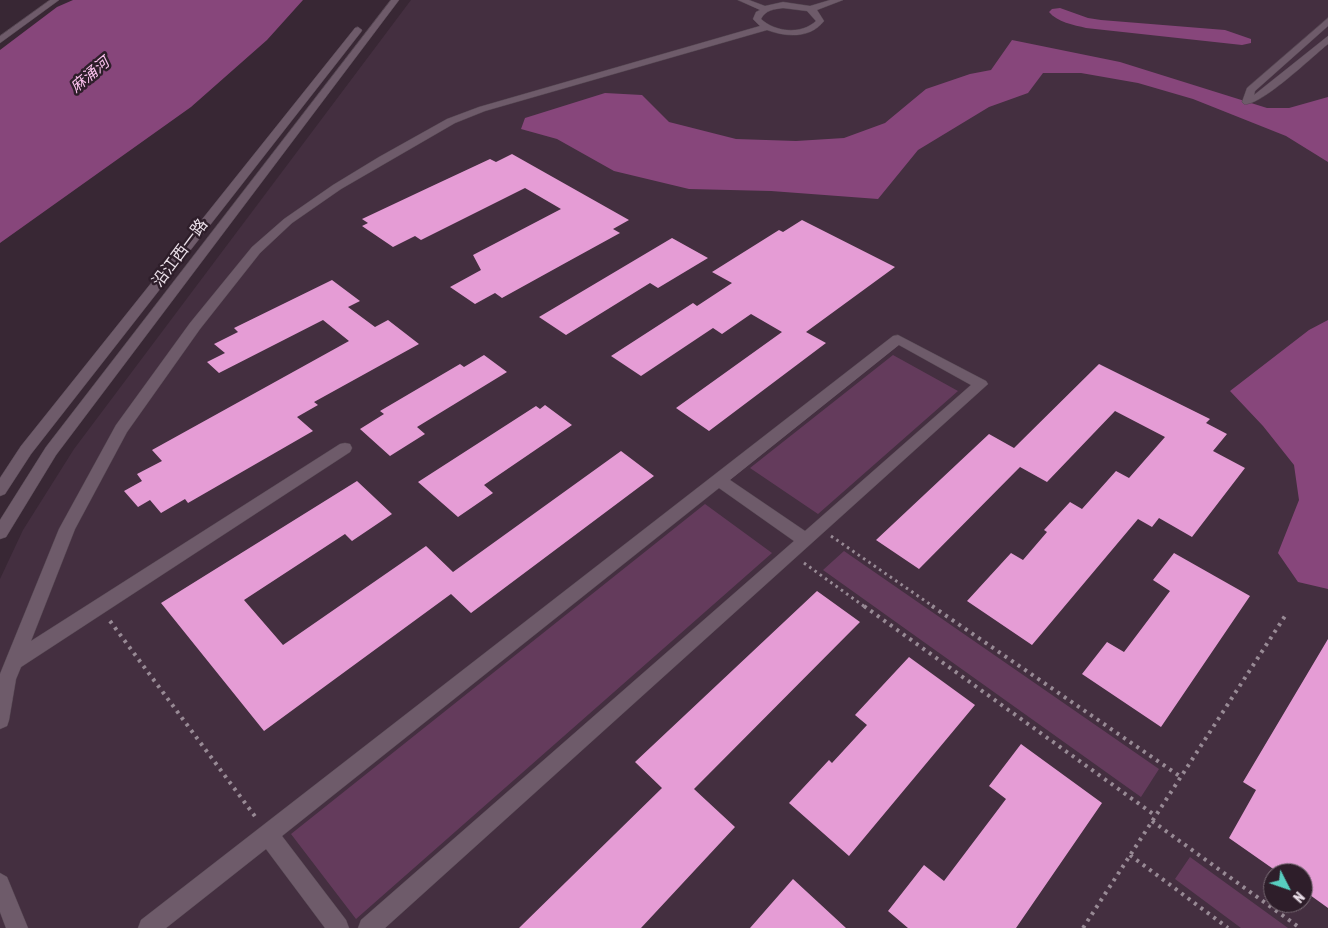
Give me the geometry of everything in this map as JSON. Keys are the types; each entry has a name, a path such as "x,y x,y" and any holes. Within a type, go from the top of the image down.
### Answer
{"street":[{"path":"0,40 56,0"},
{"name":"沿江西一路","path":"0,533 51,451 394,0"},
{"path":"742,0 765,9"},
{"path":"810,10 839,0"},
{"path":"784,5 810,10 818,15 820,20 811,28 792,32 767,27 757,19 759,14 765,9 784,5"},
{"path":"1328,21 1250,90 1247,102 1263,94 1328,39"},
{"name":"沿江西一路","path":"0,490 26,450 365,22"},
{"path":"0,720 7,680 67,530 121,429 202,318 256,250 288,221 336,187 450,122 482,109 767,27"},
{"path":"149,928 898,339 981,384 369,928"},
{"path":"15,660 345,448"},
{"path":"719,480 805,540"},
{"path":"268,834 338,928"},
{"path":"0,884 17,928"}],"path":[{"path":"819,528 1181,777"},
{"path":"791,553 1156,816"},
{"path":"99,606 268,834"},
{"path":"1083,928 1285,616"},
{"path":"1152,821 1300,928"},
{"path":"1130,855 1228,928"}],"shaded area":[{"path":"411,0 1328,0 1328,928 0,928 0,579 23,530 74,449"},
{"path":"893,355 958,391 818,514 750,468"},
{"path":"705,504 772,553 356,919 291,834"},
{"path":"844,551 1159,769 1141,797 823,570"},
{"path":"1190,857 1263,910 1263,913 1267,913 1288,928 1241,928 1175,879"}],"water":[{"name":"麻涌河","path":"73,0 303,0 267,40 191,107 0,243 0,50 57,7"},
{"path":"1060,8 1088,18 1101,20 1225,30 1251,39 1251,43 1242,45 1086,28 1061,21 1049,12 1052,9"},
{"path":"1012,40 1120,62 1267,108 1289,108 1328,97 1328,162 1286,136 1193,99 1138,83 1081,73 1043,73 1028,93 989,107 918,150 878,199 771,191 689,189 614,171 557,139 521,129 525,118 605,93 642,95 669,122 736,139 796,141 844,138 885,123 926,89 970,74 991,70"},
{"path":"1328,320 1328,589 1298,582 1278,553 1299,500 1294,465 1263,426 1230,391 1309,330"}],"building":[{"path":"512,154 629,220 613,229 620,233 502,298 495,293 475,304 450,287 481,270 473,255 561,209 525,188 421,240 415,236 393,247 362,226 368,223 362,219 490,159 496,162"},
{"path":"802,220 895,267 806,332 826,343 709,431 676,408 782,332 751,314 722,334 713,328 641,376 611,356 693,303 697,306 732,283 712,272 779,230 783,232"},
{"path":"672,238 708,258 658,288 650,283 566,335 539,317"},
{"path":"332,280 360,301 348,307 375,327 388,320 419,344 314,402 318,405 297,417 313,431 188,503 185,499 161,513 150,500 138,507 124,491 142,481 137,474 162,461 152,450 349,341 323,320 219,373 207,362 225,353 214,344 238,332 234,328"},
{"path":"484,355 507,372 417,427 425,434 390,456 360,429 384,414 380,411 460,364 464,367"},
{"path":"1099,364 1210,419 1206,423 1227,434 1213,451 1245,468 1192,537 1159,518 1152,527 1138,519 1032,645 967,601 1011,553 1023,560 1047,532 1044,530 1070,502 1082,509 1116,471 1129,478 1165,437 1115,411 1047,482 1020,467 919,569 876,540 989,434 1014,448"},
{"path":"545,405 572,425 484,485 493,493 458,517 418,482 536,406 540,409"},
{"path":"621,451 654,476 471,613 451,594 264,731 161,603 357,481 392,514 352,541 345,534 244,600 283,645 426,546 453,572"},
{"path":"1174,553 1250,596 1161,727 1082,674 1107,642 1124,652 1170,591 1153,580"},
{"path":"817,591 860,622 694,789 735,827 641,928 519,928 662,788 635,762"},
{"path":"1328,639 1328,908 1313,897 1313,863 1265,863 1229,838 1256,790 1243,782"},
{"path":"909,657 975,705 849,856 789,803 829,760 832,763 867,725 855,715"},
{"path":"1021,744 1102,803 1016,928 908,928 888,911 924,865 944,881 1006,799 989,786"},
{"path":"793,879 846,928 750,928"}]}
